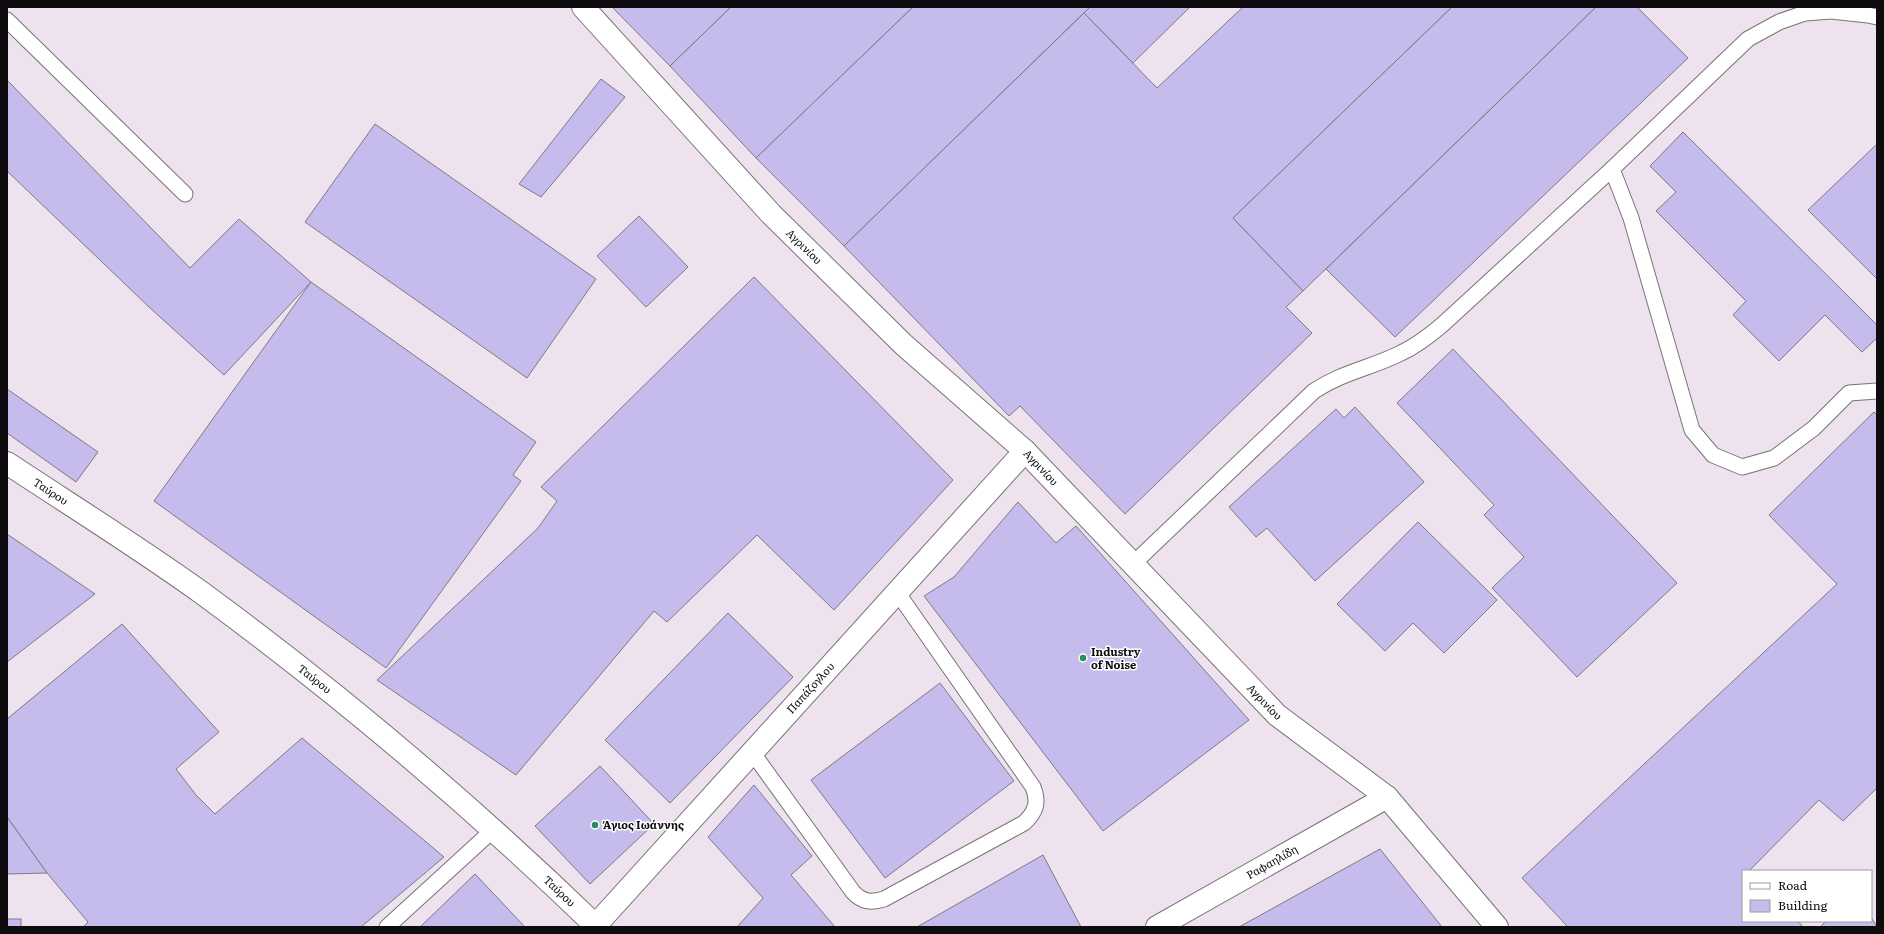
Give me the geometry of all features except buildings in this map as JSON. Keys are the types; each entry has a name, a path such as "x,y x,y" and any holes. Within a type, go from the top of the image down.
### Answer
{"street":[{"name":"Αγρινίου","path":"583,7 771,214 904,345 1025,451 1277,715 1387,797 1497,927"},
{"name":"Παπάζογλου","path":"596,926 1025,451"},
{"name":"Ταύρου","path":"7,463 195,588 360,714 493,830 596,926"},
{"name":"Ραφαηλίδη","path":"1157,927 1387,797"}],"lane":[{"path":"1133,564 1303,400 1336,378 1390,358 1422,341 1442,326 1612,169 1748,39 1779,22 1805,14 1831,9 1868,14 1877,17"},
{"path":"7,20 185,194"},
{"path":"1612,169 1631,218 1692,430 1713,455 1742,467 1774,458 1814,428 1849,393 1877,391"},
{"path":"752,752 853,892 859,899 867,902 876,902 884,899 1024,823 1032,816 1036,807 1036,797 1033,787 897,592"},
{"path":"388,927 493,830"}],"shaded area":[{"path":"7,7 1877,7 1877,927 7,927"}],"place":[{"name":"Industry of Noise","path":"1083,658"},
{"name":"Άγιος Ιωάννης","path":"595,825"}]}
